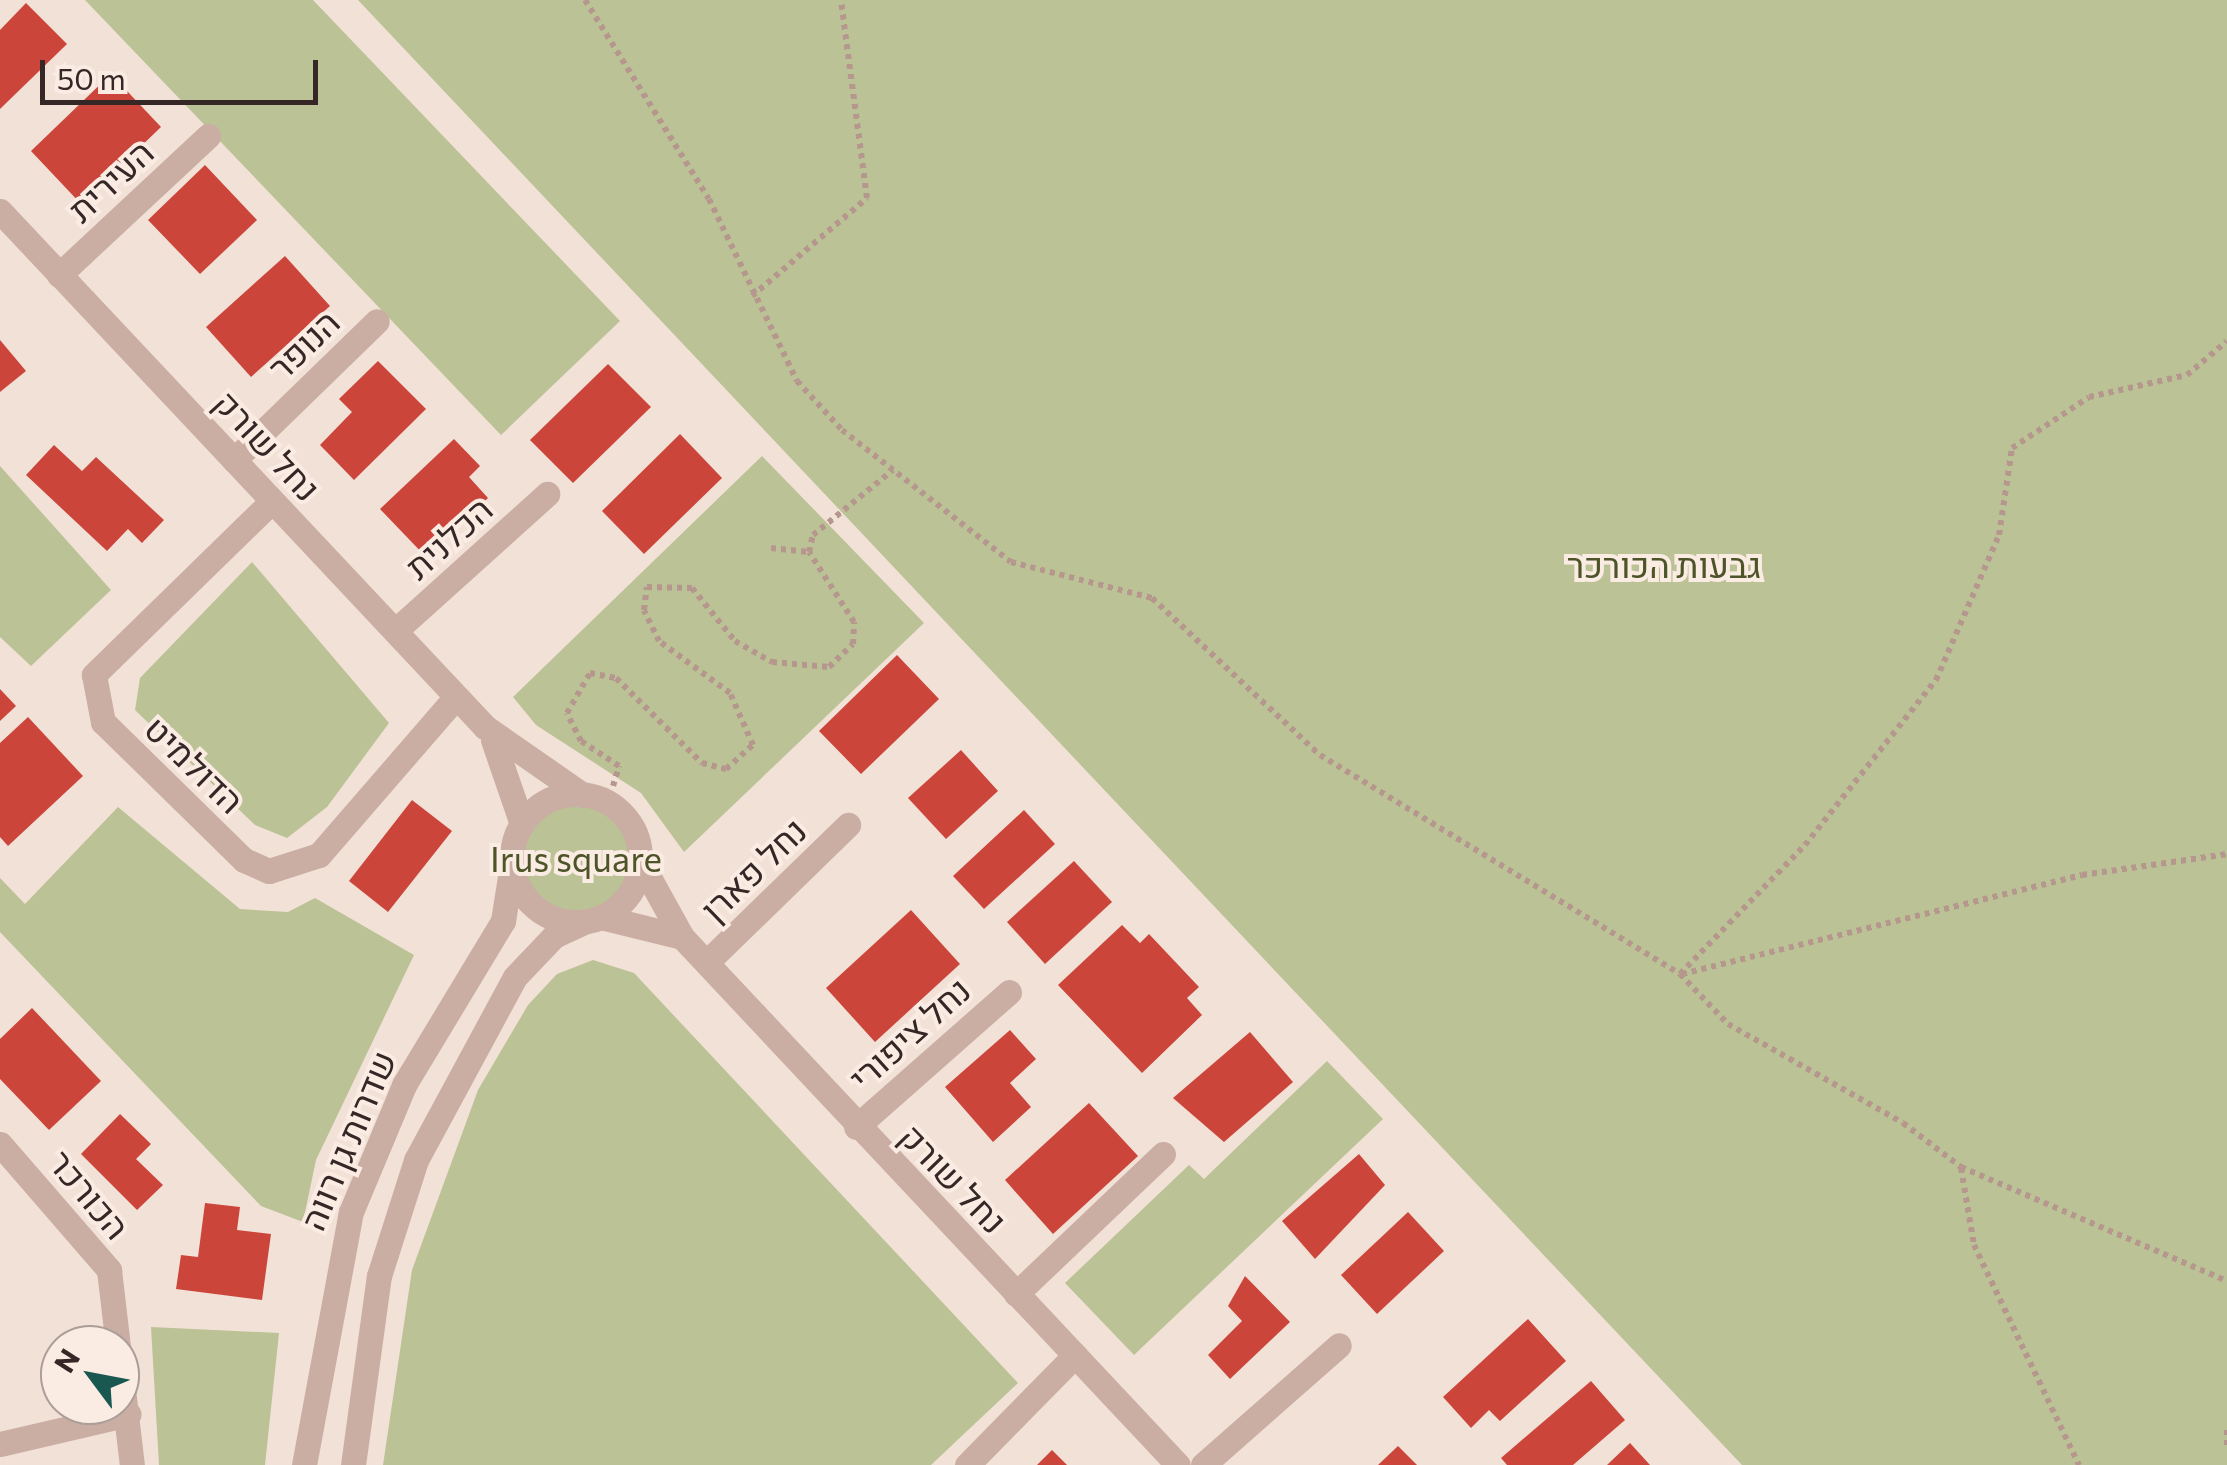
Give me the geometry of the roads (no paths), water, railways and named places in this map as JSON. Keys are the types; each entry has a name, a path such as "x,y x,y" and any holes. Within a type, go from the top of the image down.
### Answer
{"street":[{"name":"העירית","path":"60,275 208,136"},
{"name":"נחל שורק","path":"6,229 60,275 485,727 508,763 522,824"},
{"name":"הנופר","path":"234,460 378,321"},
{"name":"הכלנית","path":"395,631 547,494"},
{"name":"הדולמיט","path":"272,500 94,675 104,722 244,860 270,871 319,855 456,696"},
{"name":"נחל שורק","path":"485,727 595,799"},
{"path":"593,919 624,900 640,862 629,821 595,799 554,798 522,824 512,864 529,902 593,919 682,937"},
{"name":"נחל פארן","path":"707,962 848,825"},
{"name":"נחל שורק","path":"640,862 682,937 856,1127 1178,1465"},
{"name":"שדרות גן רווה","path":"304,1465 352,1212 404,1085 503,920 512,864"},
{"name":"שדרות גן רווה","path":"354,1465 379,1276 416,1160 515,977 554,936 593,919"},
{"name":"נחל ציפורי","path":"856,1127 1008,992"},
{"name":"הכורכר","path":"0,1144 109,1270 117,1325"},
{"path":"1016,1294 1163,1154"},
{"path":"1203,1465 1339,1344"},
{"path":"967,1465 1075,1355"},
{"path":"0,1444 82,1425"},
{"name":"הכורכר","path":"130,1425 132,1465"}],"park label":[{"name":"גבעות הכורכר","path":"1664,564"},
{"name":"Irus square","path":"576,858"}]}
